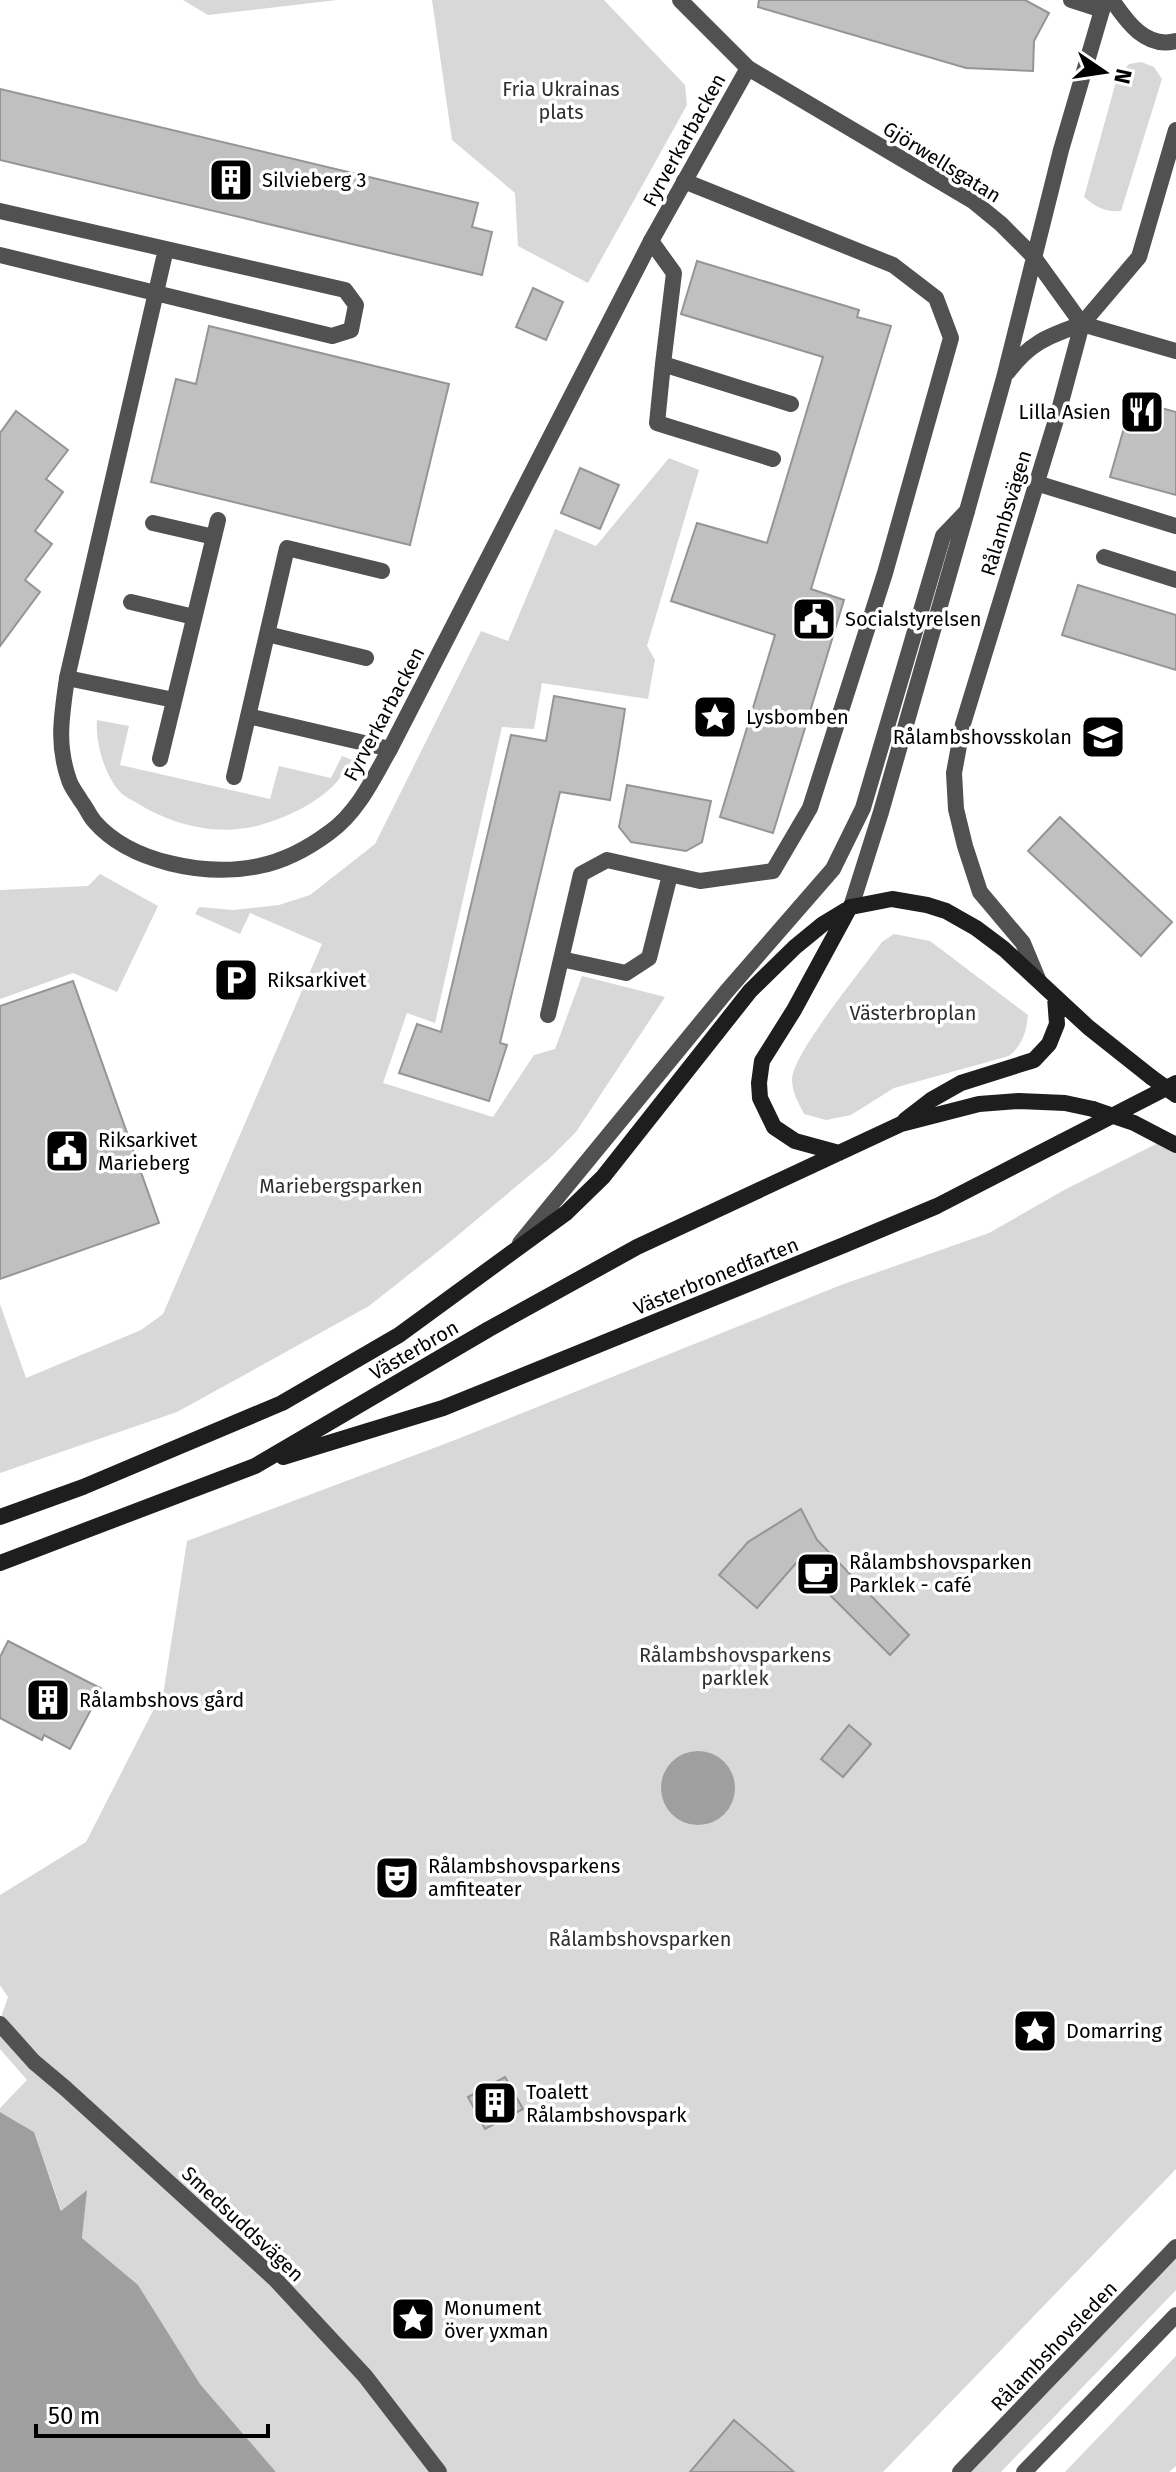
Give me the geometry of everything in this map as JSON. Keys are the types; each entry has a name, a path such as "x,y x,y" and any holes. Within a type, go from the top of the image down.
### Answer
{"main road":[{"path":"1176,1095 1088,1027 1038,979 976,928 946,911 892,899 851,907 801,999 762,1061 759,1083 760,1098 774,1127 795,1141 839,1153 901,1124 979,1104 1019,1101 1065,1103 1093,1109 1134,1123 1176,1145"},
{"name":"Västerbron","path":"0,1517 83,1487 282,1403 399,1335 566,1213 603,1177 750,991 795,947 823,924 851,907"},
{"path":"901,1124 931,1100 961,1083 1034,1060 1049,1044 1057,1024 1055,997"},
{"name":"Västerbronedfarten","path":"255,1466 443,1408 844,1245 937,1206 1176,1083"},
{"name":"Västerbron","path":"0,1563 255,1466 489,1329 637,1247 839,1153"}],"street":[{"name":"Gjörwellsgatan","path":"680,0 748,68 973,201 1033,256 1082,324"},
{"path":"1071,0 1106,3 1144,37 1157,42 1176,41"},
{"name":"Rålambsvägen","path":"851,907 967,511 1004,378 1033,256 1106,3"},
{"name":"Fyrverkarbacken","path":"166,249 67,678 59,739 69,782 95,822 120,843 172,864 229,869 260,866 299,851 333,831 361,800 651,241 748,68"},
{"name":"Rålambsvägen","path":"1038,979 1023,943 980,892 956,809 954,773 963,724 1082,324 1139,257 1176,130"},
{"path":"548,1015 581,874 607,860 700,881 773,871 810,808 885,573 951,338 936,298 893,265 684,181"},
{"path":"0,211 345,290 356,305 351,330 332,336 0,255"},
{"path":"651,241 674,273 657,423 773,459"},
{"path":"1082,324 1176,351"},
{"name":"Rålambsvägen","path":"1004,378 1022,353 1039,341 1082,324"},
{"path":"663,364 791,404"},
{"path":"1036,483 1176,526"},
{"path":"514,1250 726,992 833,869 863,808 943,536 967,511"},
{"path":"153,523 216,528 160,759"},
{"path":"234,777 287,548 382,571"},
{"path":"1104,557 1176,580"},
{"path":"131,602 194,617"},
{"path":"267,634 366,658"},
{"path":"67,678 174,700"},
{"path":"248,716 390,749"},
{"path":"561,959 626,973 649,958 670,875"},
{"name":"Smedsuddsvägen","path":"0,2024 34,2062 275,2279 365,2376 439,2472"},
{"name":"Rålambshovsleden","path":"960,2472 1176,2247"},
{"path":"1024,2472 1176,2315"}],"green space":[{"path":"183,0 337,0 208,15"},
{"name":"Fria Ukrainas plats","path":"432,0 604,0 685,85 687,105 588,283 518,246 515,193 452,140"},
{"path":"1141,62 1154,67 1162,79 1121,211 1106,210 1084,197 1117,78 1129,64"},
{"name":"Mariebergsparken","path":"669,458 699,470 647,646 655,660 648,699 542,683 534,729 502,727 435,1023 407,1013 383,1083 493,1117 534,1055 555,1049 582,976 665,997 576,1132 549,1159 369,1306 177,1412 0,1473 0,1304 26,1378 141,1330 163,1314 322,944 250,913 240,934 195,914 199,907 233,910 279,905 310,895 375,844 481,631 508,641 555,529 596,546"},
{"path":"97,720 129,726 120,765 270,799 279,766 331,778 342,756 352,760 326,792 290,814 244,828 196,827 151,811 121,793 102,759"},
{"path":"100,874 158,906 117,992 73,973 0,999 0,890 88,886"},
{"name":"Västerbroplan","path":"894,934 930,941 1028,1015 1021,1042 1009,1056 894,1088 851,1115 826,1120 804,1114 793,1088 795,1067 846,989 882,942"},
{"name":"Rålambshovsparken","path":"1176,1134 1176,2169 883,2472 276,2472 200,2384 138,2286 82,2238 86,2191 62,2212 34,2132 0,2112 0,2108 27,2080 0,2049 0,2020 8,1997 0,1985 0,1895 86,1842 164,1689 187,1541 455,1440 841,1285 989,1233 1066,1189"},
{"path":"1176,2258 1176,2290 1001,2472 970,2472"},
{"path":"1176,2356 1176,2466 1169,2472 1065,2472"}],"shaded area":[{"path":"691,1751 705,1751 719,1757 729,1767 735,1788 729,1809 719,1819 705,1825 691,1825 677,1819 667,1809 661,1795 661,1781 667,1767 677,1757"},
{"path":"0,2112 34,2132 61,2211 87,2190 82,2238 138,2285 200,2384 276,2472 0,2472"}],"building":[{"path":"759,0 1025,0 1049,13 1034,41 1033,71 966,68 758,7"},
{"name":"Silvieberg 3","path":"0,89 478,203 472,227 492,232 482,275 0,160"},
{"path":"697,261 859,310 857,317 891,326 811,589 844,600 773,833 720,817 775,635 671,601 697,523 767,543 823,357 681,314"},
{"path":"533,288 563,302 546,340 516,327"},
{"path":"209,326 449,384 410,545 151,482 176,379 196,384"},
{"path":"1132,400 1176,412 1176,495 1110,477"},
{"path":"16,411 68,450 46,479 63,492 35,531 52,544 25,580 40,592 0,646 0,433"},
{"path":"580,468 619,485 600,529 561,513"},
{"path":"1078,585 1176,615 1176,670 1062,635"},
{"path":"554,696 625,709 618,754 610,800 560,792 500,1043 507,1045 489,1101 399,1073 417,1024 441,1032 511,735 546,741"},
{"path":"627,785 711,801 702,842 686,851 631,842 619,827"},
{"path":"1060,817 1172,922 1141,956 1028,851"},
{"name":"Riksarkivet Marieberg","path":"73,981 159,1223 0,1279 0,1006"},
{"path":"801,1509 817,1540 909,1635 890,1655 797,1562 757,1608 719,1575 748,1542"},
{"name":"Rålambshovs gård","path":"8,1641 102,1689 70,1749 44,1735 42,1740 0,1718 0,1657"},
{"path":"849,1725 871,1744 843,1777 821,1759"},
{"name":"Toalett Rålambshovspark","path":"505,2077 523,2109 485,2129 468,2097"},
{"path":"734,2420 794,2472 690,2472"}],"place":[{"name":"Silvieberg 3","path":"231,180"},
{"name":"Lilla Asien","path":"1142,412"},
{"name":"Socialstyrelsen","path":"814,619"},
{"name":"Lysbomben","path":"715,717"},
{"name":"Rålambshovsskolan","path":"1103,737"},
{"name":"Riksarkivet","path":"236,980"},
{"name":"Riksarkivet Marieberg","path":"67,1151"},
{"name":"Rålambshovsparken Parklek - café","path":"818,1574"},
{"name":"Rålambshovs gård","path":"48,1700"},
{"name":"Rålambshovsparkens amfiteater","path":"397,1878"},
{"name":"Domarring","path":"1035,2031"},
{"name":"Toalett Rålambshovspark","path":"495,2103"},
{"name":"Monument över yxman","path":"413,2319"}],"park label":[{"name":"Rålambshovsparkens parklek","path":"735,1666"}]}
